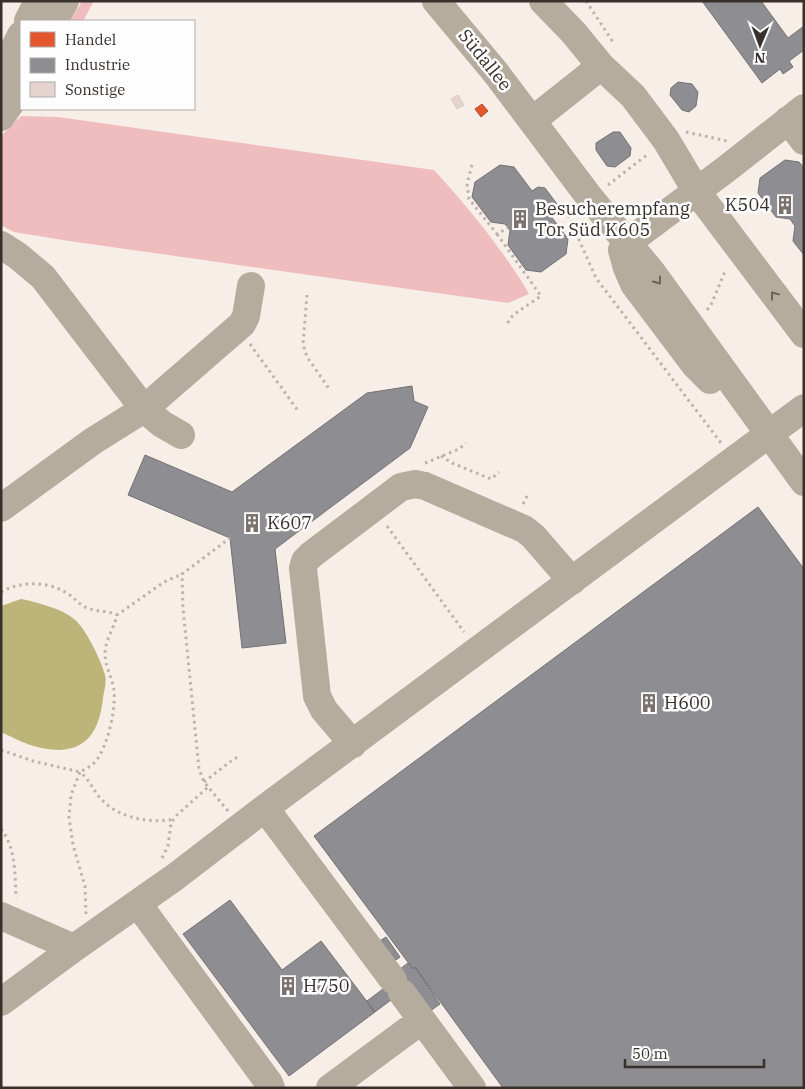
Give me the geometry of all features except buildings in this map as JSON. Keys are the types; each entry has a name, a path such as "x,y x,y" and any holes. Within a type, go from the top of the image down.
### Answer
{"street":[{"path":"28,20 38,1"},
{"path":"55,20 65,1"},
{"name":"Südallee","path":"436,1 496,73 625,247 651,271 689,324 722,383 768,434 804,482"},
{"path":"543,1 573,32 627,100 666,140 697,192 804,334"},
{"path":"552,1 573,32"},
{"path":"1,75 20,37"},
{"path":"532,120 601,66"},
{"path":"1,118 20,82"},
{"path":"722,383 680,369 621,291 617,267 625,247 697,192 798,123"},
{"path":"1,245 18,256 43,277 144,409 162,424 181,435"},
{"path":"1,508 93,441 144,409 236,329 246,316 251,286"},
{"path":"1,1002 176,877 264,808 353,744 804,408"},
{"path":"353,744 324,710 317,696 303,568 305,561 311,555 401,487 415,484 425,486 524,529 533,536 572,581"},
{"path":"264,808 472,1088"},
{"path":"138,904 271,1088"},
{"path":"10,920 81,944"},
{"path":"330,1088 422,1020"}],"path":[{"path":"472,165 467,184 469,199 497,234 541,296 513,315 507,324"},
{"path":"497,234 508,228"},
{"path":"689,324 700,317 711,305 721,277 727,267 742,252"},
{"path":"307,295 303,344 307,357 330,390"},
{"path":"236,329 256,351 299,412"},
{"path":"440,456 491,479 500,472"},
{"path":"374,508 478,650"},
{"path":"81,944 84,886 68,817 72,795 80,772 91,766 97,759 103,747 111,720 114,692 105,654 117,615 164,582 182,574 230,538"},
{"path":"182,574 183,608 198,768 204,782 240,827"},
{"path":"1,592 20,584 54,587 66,592 87,608 111,612 117,615"},
{"path":"1,750 32,761 80,772 88,779 102,800 111,807 135,818 165,821 174,819"},
{"path":"204,782 234,758 240,758"},
{"path":"176,877 162,857 168,846 171,823 208,786"},
{"path":"1,829 9,842 13,854 10,920"}],"shaded area":[{"path":"82,1 94,1 84,20 71,20"},
{"path":"21,116 58,117 434,170 485,230 509,262 529,294 508,303 14,232 1,225 1,136"},
{"path":"21,599 56,609 74,619 88,637 106,678 102,708 92,734 79,745 70,749 51,750 36,747 1,732 1,606"}],"place":[{"name":"K504","path":"785,205"},
{"name":"Besucherempfang Tor Süd K605","path":"520,219"},
{"name":"K607","path":"252,523"},
{"name":"H600","path":"649,703"},
{"name":"H750","path":"288,986"}]}
